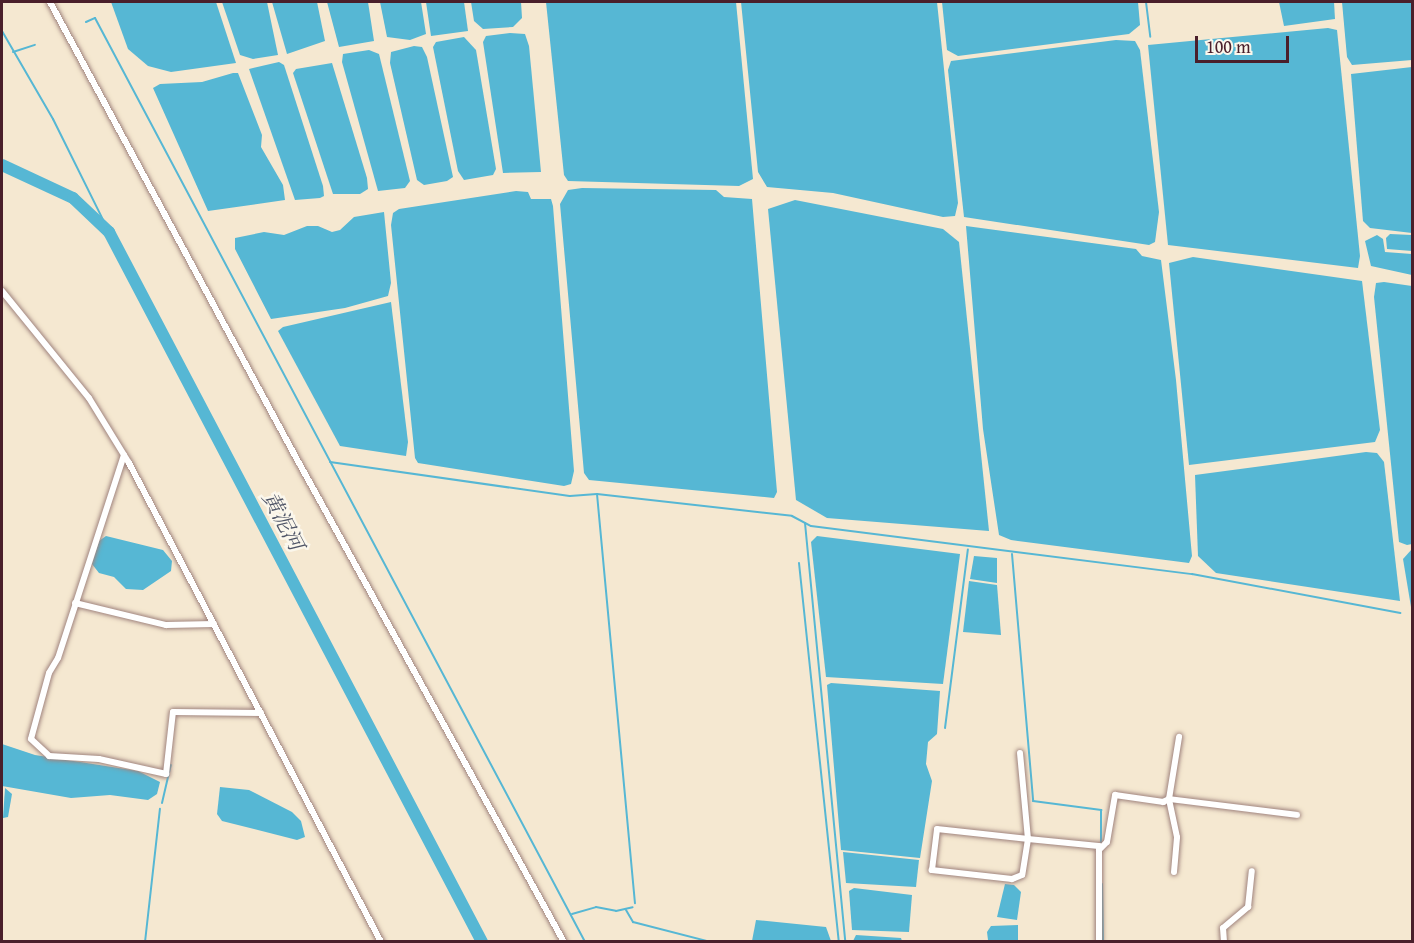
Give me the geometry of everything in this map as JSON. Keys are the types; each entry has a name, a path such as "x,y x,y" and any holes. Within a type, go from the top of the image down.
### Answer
{"street":[{"path":"50,2 299,463 564,942"},
{"path":"2,291 78,383 124,455 381,942"},
{"path":"124,455 75,603 49,672 31,739 49,756 99,759 166,774 174,712 261,713"},
{"path":"75,603 166,624 214,624"},
{"path":"1174,872 1177,837 1169,799 1179,737"},
{"path":"1020,753 1028,839 1022,875 1017,879 932,870 937,829 1028,839 1099,846 1099,942"},
{"path":"1099,850 1107,842 1115,795 1163,802 1169,799 1297,815"},
{"path":"1224,942 1223,928 1248,908 1252,871"}],"water":[{"path":"111,2 216,2 236,63 171,72 148,66 128,49"},
{"path":"222,2 267,2 278,55 253,59 240,55"},
{"path":"272,2 317,2 325,41 287,54"},
{"path":"327,2 368,2 374,41 339,47"},
{"path":"380,2 421,2 426,34 410,40 387,37"},
{"path":"426,2 464,2 468,31 431,36"},
{"path":"471,2 521,2 522,18 513,27 483,29 474,21"},
{"path":"546,2 736,2 753,179 739,186 568,181 564,175"},
{"path":"741,2 937,2 958,203 955,216 943,217 833,193 767,187 758,172"},
{"path":"942,2 1138,2 1140,25 1129,34 958,56 947,50"},
{"path":"1279,2 1334,2 1335,19 1284,26"},
{"path":"1342,2 1412,2 1412,60 1352,65 1347,57"},
{"path":"1328,28 1337,30 1360,256 1358,268 1168,245 1148,45"},
{"path":"525,34 529,46 541,172 503,173 483,42 486,36"},
{"path":"464,37 476,50 496,169 493,175 464,180 458,171 433,47 436,42"},
{"path":"1116,40 1135,41 1140,50 1159,212 1155,242 1149,245 964,217 948,70 951,61"},
{"path":"414,46 422,47 427,57 453,177 447,181 424,185 417,180 390,63 391,52"},
{"path":"369,50 379,54 410,181 405,188 378,191 342,62 343,54"},
{"path":"279,62 284,65 323,186 324,196 320,198 295,200 249,69"},
{"path":"332,63 367,178 368,189 360,194 333,194 293,73 296,69"},
{"path":"1412,67 1412,233 1370,228 1363,221 1351,74"},
{"path":"238,73 262,135 261,147 283,185 285,200 208,211 153,88 160,84 202,82"},
{"path":"582,188 716,190 724,197 752,199 777,492 774,498 589,480 584,473 560,204 568,190"},
{"path":"516,191 528,192 531,199 551,199 553,206 574,471 571,484 564,486 418,463 415,458 391,225 393,213 399,209"},
{"path":"795,200 943,229 959,242 989,531 827,518 796,500 768,209"},
{"path":"384,212 391,283 388,296 345,308 271,319 235,249 235,238 264,232 284,235 307,226 318,226 332,232 340,230 354,217"},
{"path":"966,226 1136,249 1142,256 1161,260 1176,380 1192,556 1189,563 1011,540 999,535 983,429"},
{"path":"1390,234 1412,235 1412,251 1387,249 1386,238"},
{"path":"1377,235 1383,239 1385,252 1412,254 1412,275 1371,266 1365,241"},
{"path":"1193,257 1362,281 1380,430 1375,442 1189,465 1169,263"},
{"path":"1376,283 1412,286 1412,544 1407,545 1399,542 1374,297"},
{"path":"391,302 408,442 406,456 340,446 278,331 283,327"},
{"path":"1366,452 1377,453 1384,462 1400,601 1216,573 1198,556 1195,475"},
{"path":"106,536 163,550 172,561 171,571 143,590 126,589 114,577 99,573 92,564 99,541"},
{"path":"817,536 960,554 943,684 826,677 811,542"},
{"path":"1412,549 1412,613 1403,559"},
{"path":"974,556 997,558 997,583 970,579"},
{"path":"969,581 997,585 1001,635 963,632"},
{"path":"831,683 940,691 937,734 928,742 926,764 932,781 920,858 841,850 827,685"},
{"path":"2,744 35,755 138,771 160,782 157,794 148,800 110,795 71,798 2,786"},
{"path":"220,787 249,790 292,812 301,821 305,837 297,840 222,821 217,814"},
{"path":"5,788 12,794 8,817 3,818"},
{"path":"843,852 919,860 916,887 846,883"},
{"path":"1005,884 1014,885 1021,892 1017,920 997,917"},
{"path":"854,888 912,895 909,932 852,930 849,891"},
{"path":"756,920 826,927 831,941 752,941"},
{"path":"1018,925 1018,941 988,940 987,932 991,926"},
{"path":"856,935 901,938 902,941 853,941"}],"waterway":[{"path":"1146,2 1150,37"},
{"path":"86,22 95,18 585,942"},
{"path":"2,31 53,119 109,232"},
{"path":"13,52 35,45"},
{"name":"黄泥河","path":"2,165 73,198 109,232 482,942"},
{"path":"330,462 570,496 597,494 792,516 811,526 1192,574 1400,613"},
{"path":"597,494 635,903"},
{"path":"805,523 845,942"},
{"path":"945,728 968,549"},
{"path":"1012,554 1033,801 1101,810 1101,842"},
{"path":"799,563 839,942"},
{"path":"162,803 171,765"},
{"path":"145,942 160,809"},
{"path":"1102,884 1103,942"},
{"path":"572,914 596,907 616,911 633,907"},
{"path":"626,910 633,922 711,942"}]}
